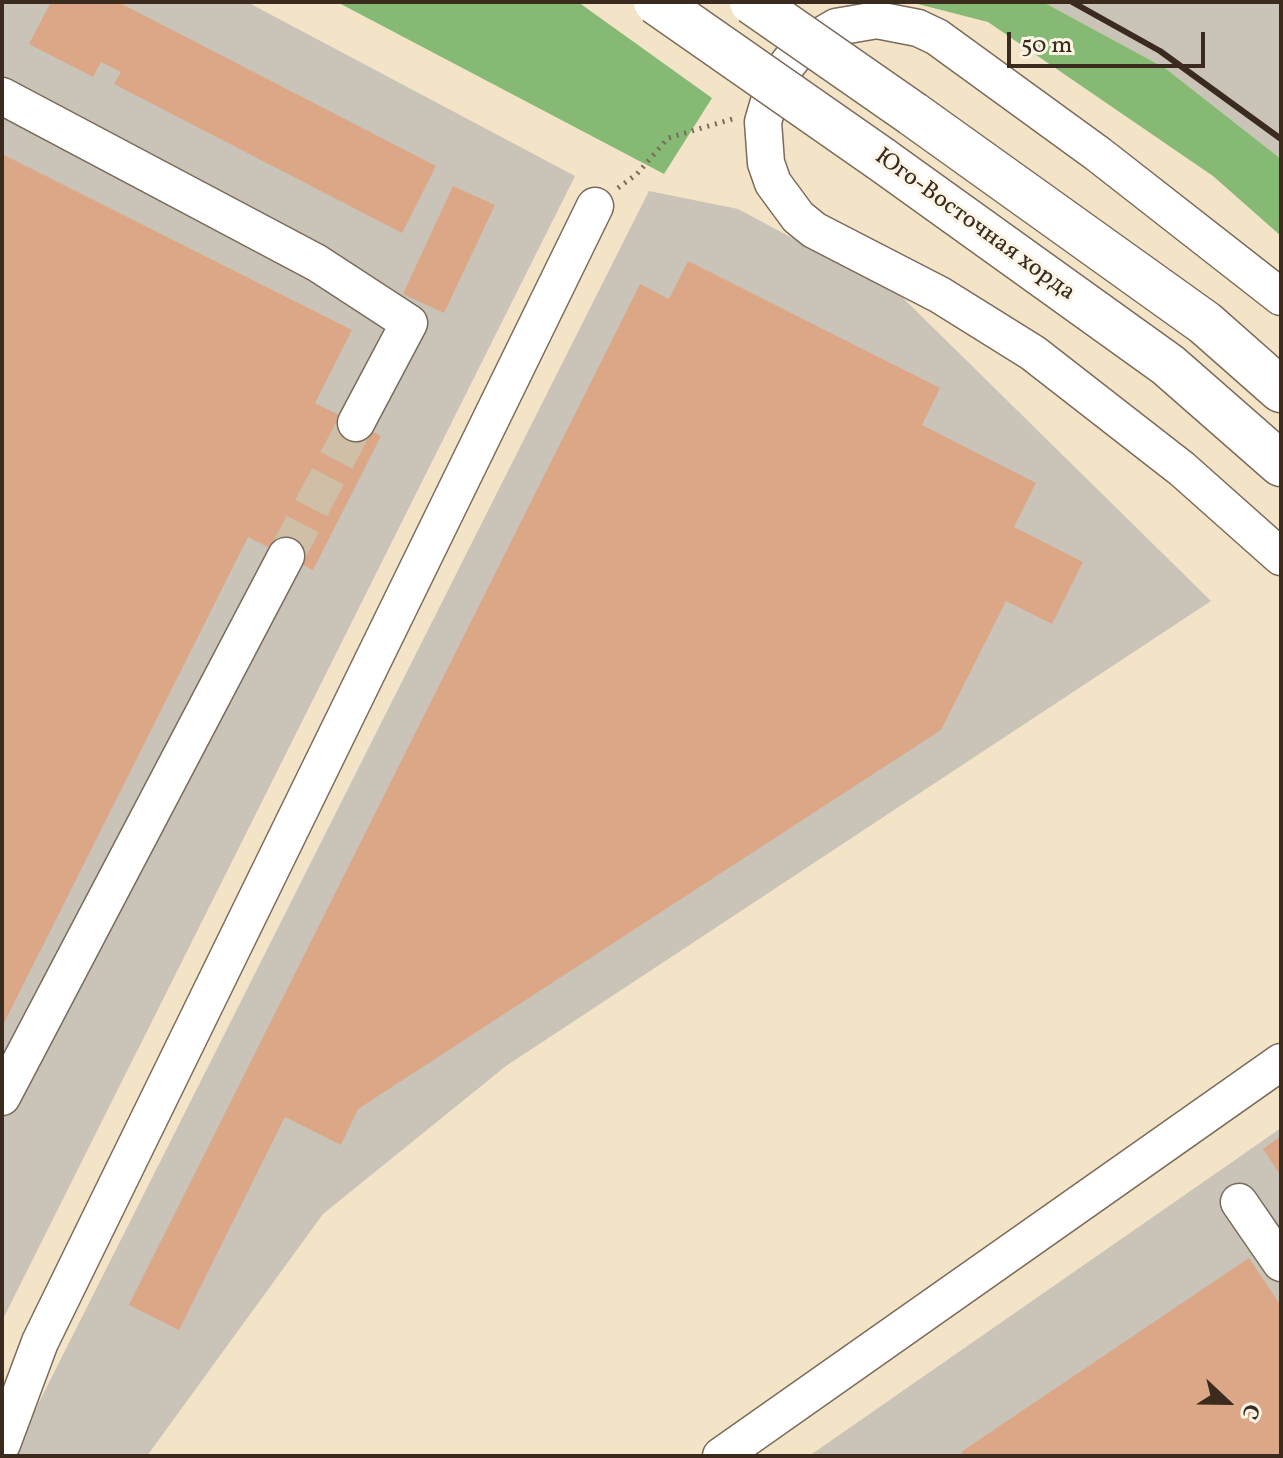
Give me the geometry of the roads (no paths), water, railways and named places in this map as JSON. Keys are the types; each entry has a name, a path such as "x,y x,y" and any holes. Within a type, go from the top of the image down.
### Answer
{"main road":[{"name":"Юго-Восточная хорда","path":"656,2 1168,365 1281,464"},
{"path":"752,2 1205,323 1281,390"}],"street":[{"path":"1281,297 1098,154 937,37 918,28 877,20 856,21 827,31 800,48 786,64 767,101 762,143 766,163 784,201 798,217 814,230 940,295 1033,353 1182,469 1281,557"},
{"path":"2,96 317,263 409,323 356,423"},
{"path":"2,1444 40,1342 595,206"},
{"path":"1168,365 1281,479"},
{"path":"2,1097 286,556"},
{"path":"721,1456 1281,1062"},
{"path":"1239,1202 1281,1263"}],"tunnel":[{"path":"286,556 356,423"}],"railway":[{"path":"1072,2 1160,51 1281,139"}]}
